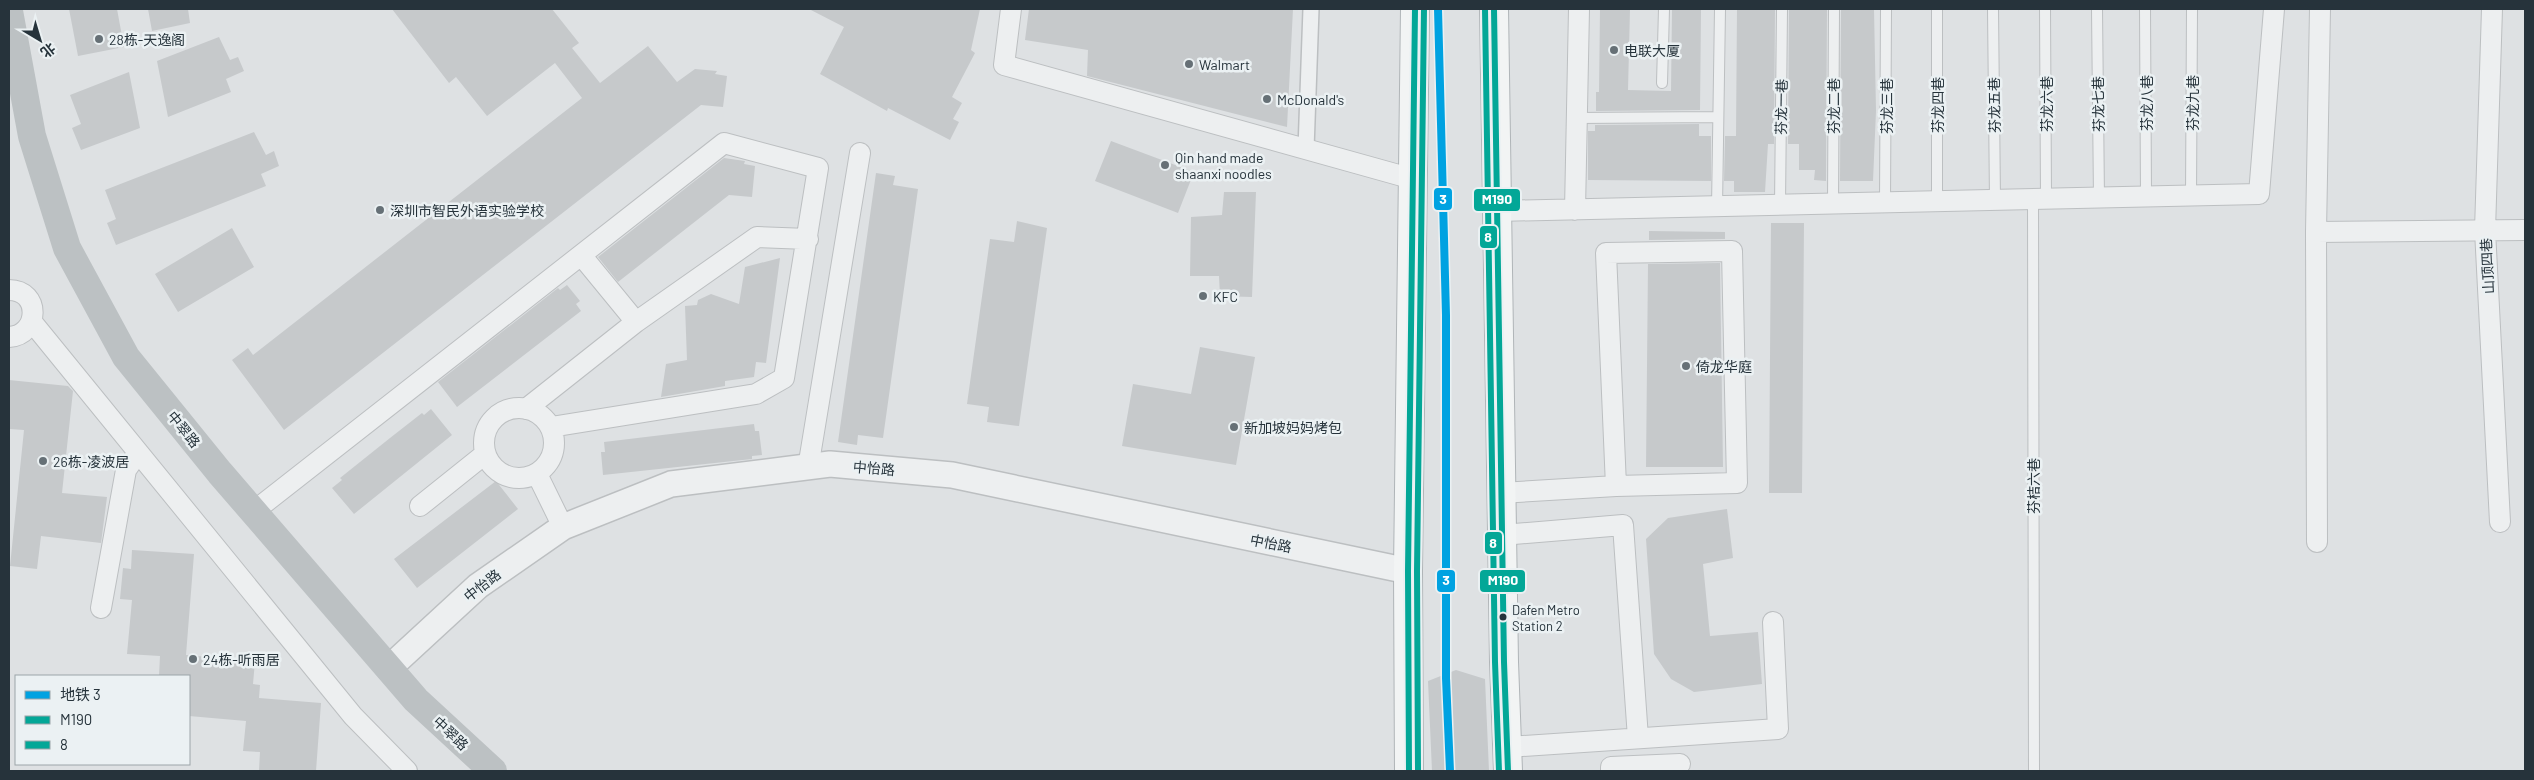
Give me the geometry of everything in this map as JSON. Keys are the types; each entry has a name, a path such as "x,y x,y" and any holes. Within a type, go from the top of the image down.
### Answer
{"highway":[{"path":"1409,771 1408,571 1415,9"},
{"path":"1494,9 1501,493 1508,759"}],"main road":[{"name":"中翠路","path":"10,21 32,136 66,248 126,357 253,512 416,700 493,771"}],"street":[{"path":"1011,9 1004,65 1413,179"},
{"path":"1306,149 1311,9"},
{"path":"1575,210 1579,9"},
{"path":"1497,212 2258,194 2274,9"},
{"path":"2317,542 2316,232 2320,9"},
{"name":"山顶四巷","path":"2492,9 2486,230 2500,522"},
{"path":"253,512 724,143 818,168 784,378 756,394 551,427"},
{"path":"808,468 860,153"},
{"path":"2316,232 2525,230"},
{"path":"526,409 636,322 757,237 808,239"},
{"path":"1501,493 1616,486 1736,483 1732,251 1606,253 1616,486"},
{"path":"580,255 636,322"},
{"path":"9,290 18,291 30,300 34,314 32,322 23,333 9,336"},
{"path":"32,322 353,716 407,771"},
{"path":"512,408 526,409 544,417 551,427 555,444 554,452 548,465 537,474 528,478 514,479 501,474 491,465 485,454 484,439 491,422 512,408"},
{"path":"101,608 126,470 138,453"},
{"path":"420,506 485,454"},
{"name":"中怡路","path":"388,668 478,586 563,527 671,484 830,464 952,475 1408,571"},
{"path":"537,474 563,527"},
{"path":"1502,535 1623,525 1638,738"},
{"path":"1508,759 1638,738 1778,730 1773,622"},
{"path":"1611,771 1611,767 1680,764"}],"lane":[{"path":"1662,83 1664,9"},
{"path":"1717,207 1720,9"},
{"name":"芬龙一巷","path":"1780,206 1782,9"},
{"name":"芬龙二巷","path":"1833,204 1834,9"},
{"name":"芬龙三巷","path":"1886,9 1886,203"},
{"name":"芬龙四巷","path":"1937,9 1937,202"},
{"name":"芬龙五巷","path":"1993,9 1995,201"},
{"name":"芬龙六巷","path":"2039,200 2045,9"},
{"name":"芬龙七巷","path":"2097,9 2099,199"},
{"name":"芬龙八巷","path":"2145,9 2146,198"},
{"name":"芬龙九巷","path":"2191,197 2192,9"},
{"path":"1577,118 1718,117"},
{"name":"芬桔六巷","path":"2034,771 2039,200"}],"building":[{"name":"28栋-天逸阁","path":"69,9 117,9 124,47 78,56"},
{"path":"148,9 188,9 190,23 152,31"},
{"path":"392,9 552,9 579,43 572,48 600,83 648,46 677,82 695,69 717,71 715,74 727,76 723,107 701,105 284,430 232,360 248,348 253,355 582,98 555,63 487,116 456,77 449,83"},
{"path":"809,9 980,9 971,50 975,53 952,97 962,103 953,119 959,122 950,140 888,108 887,111 820,74 844,27"},
{"name":"Walmart","path":"1029,9 1293,9 1287,127 1087,76 1088,50 1025,40"},
{"name":"电联大厦","path":"1600,9 1630,9 1628,90 1671,91 1672,9 1701,9 1700,110 1596,111 1596,92 1599,92"},
{"path":"1737,9 1775,9 1774,144 1768,144 1765,192 1734,192 1734,181 1724,181 1725,136 1736,136"},
{"path":"1789,9 1827,9 1826,181 1814,180 1815,170 1799,170 1799,144 1788,144"},
{"path":"1841,9 1874,9 1876,111 1873,181 1840,181"},
{"path":"219,37 230,60 238,57 244,71 226,79 231,92 168,117 157,61"},
{"path":"129,72 140,128 81,150 72,128 81,124 70,95"},
{"path":"1699,124 1699,136 1711,136 1711,181 1588,180 1588,131 1595,131 1595,125"},
{"path":"254,132 266,155 274,151 279,166 261,174 266,186 116,245 107,223 116,219 105,190"},
{"path":"1111,141 1194,172 1178,213 1095,181"},
{"path":"724,158 745,161 744,164 755,166 752,197 729,195 618,282 598,257"},
{"path":"876,173 895,176 893,185 918,189 883,438 858,435 857,445 838,442"},
{"path":"1224,192 1256,192 1252,297 1220,296 1219,276 1190,276 1191,217 1222,215"},
{"path":"1017,221 1047,228 1019,426 987,422 989,407 967,404 990,239 1014,242"},
{"path":"1771,223 1804,223 1802,493 1769,493"},
{"path":"232,228 254,267 178,312 155,274"},
{"path":"1649,231 1725,232 1725,239 1649,240"},
{"path":"780,258 766,363 756,362 754,377 725,381 725,386 661,397 666,364 687,360 685,306 697,305 698,300 711,294 739,304 745,267"},
{"name":"倚龙华庭","path":"1720,263 1723,467 1646,467 1648,264"},
{"path":"567,285 580,301 576,304 581,311 457,407 438,382 558,288 560,290"},
{"path":"1200,347 1255,357 1236,465 1122,446 1133,384 1191,394"},
{"name":"26栋-凌波居","path":"9,380 68,386 73,391 62,493 107,497 101,543 41,536 37,569 10,566 24,430 9,429"},
{"path":"431,409 452,435 354,514 332,488 342,480 340,478 390,438 422,413 424,415"},
{"path":"754,424 755,431 759,431 762,455 752,456 752,459 603,475 601,452 605,452 604,442"},
{"path":"496,481 518,509 417,588 394,559"},
{"path":"1727,509 1733,558 1703,564 1710,636 1758,632 1762,684 1694,692 1671,679 1654,654 1646,539 1668,518"},
{"name":"24栋-听雨居","path":"132,550 194,554 186,655 255,661 253,684 260,685 259,698 321,703 316,771 259,771 260,752 243,751 246,721 190,716 190,675 159,675 160,656 127,654 132,600 120,599 123,568 131,569"},
{"path":"1456,670 1485,679 1489,771 1432,771 1428,681"}],"metro line":[{"name":"3","path":"1438,9 1446,315 1446,678 1450,771"}],"transit line":[{"name":"M190","path":"1409,771 1408,571 1415,9"},
{"name":"8","path":"1418,771 1417,571 1424,9"},
{"name":"8","path":"1485,9 1495,662 1499,771"},
{"name":"M190","path":"1494,9 1504,662 1508,771"}],"place":[{"name":"28栋-天逸阁","path":"99,39"},
{"name":"电联大厦","path":"1614,50"},
{"name":"Walmart","path":"1189,64"},
{"name":"McDonald's","path":"1267,99"},
{"name":"Qin hand made shaanxi noodles","path":"1165,165"},
{"name":"深圳市智民外语实验学校","path":"380,210"},
{"name":"KFC","path":"1203,296"},
{"name":"倚龙华庭","path":"1686,366"},
{"name":"新加坡妈妈烤包","path":"1234,427"},
{"name":"26栋-凌波居","path":"43,461"},
{"name":"Dafen Metro Station 2","path":"1503,617"},
{"name":"24栋-听雨居","path":"193,659"}]}
